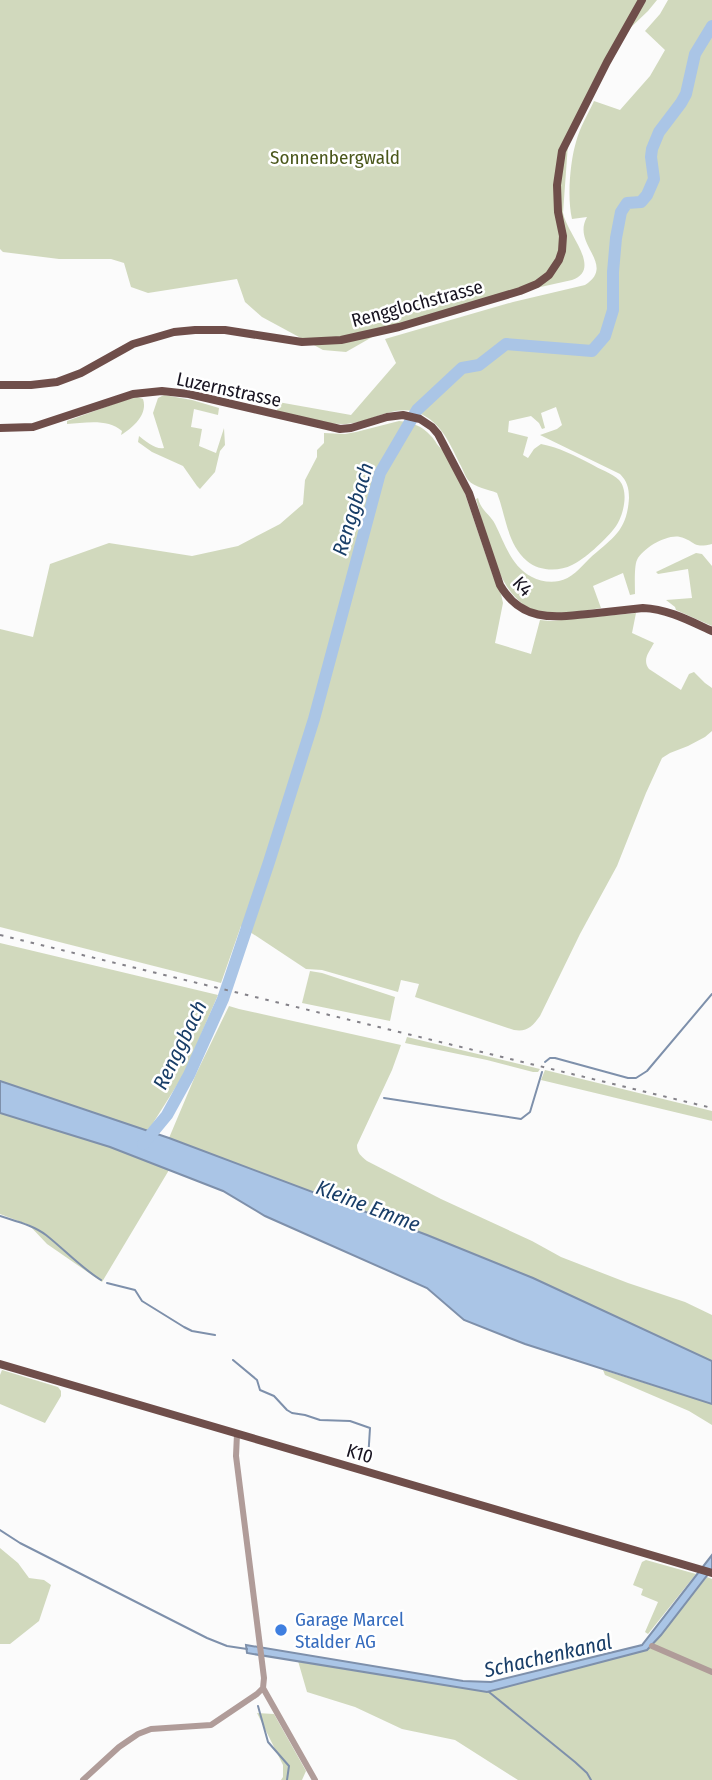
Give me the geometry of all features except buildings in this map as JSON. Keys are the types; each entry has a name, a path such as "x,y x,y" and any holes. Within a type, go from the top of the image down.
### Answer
{"main road":[{"name":"Rengglochstrasse","path":"0,385 57,382 81,373 133,344 174,332 225,331 314,342 341,340 399,327 531,287 549,275 557,265 562,251 557,173 562,151 602,70 642,0"},
{"name":"Luzernstrasse","path":"0,428 33,427 123,397 154,391 179,392 340,429 394,415 411,416"},
{"name":"K4","path":"411,416 430,425 438,433 469,493 495,573 504,592 515,604 528,612 547,617 656,609 712,631"},
{"name":"K10","path":"0,1364 711,1573"}],"street":[{"path":"237,1434 236,1456 263,1688 315,1780"},
{"path":"652,1646 712,1672"},
{"path":"83,1780 138,1734 151,1729 211,1725 263,1688"}],"green space":[{"name":"Sonnenbergwald","path":"0,0 657,0 627,31 568,144 563,213 584,260 581,275 572,280 527,290 381,332 346,352 323,350 262,317 245,302 237,279 148,293 131,287 124,263 111,259 59,259 3,252 0,249"},
{"path":"668,0 712,0 712,544 697,545 680,537 662,540 644,551 637,560 635,594 630,595 623,573 593,586 601,608 564,613 541,612 526,606 504,582 496,566 476,499 478,498 493,521 509,554 519,567 535,578 552,582 571,576 617,533 625,519 629,498 627,485 620,474 540,435 562,425 556,407 541,413 545,428 542,429 531,416 509,421 508,432 528,437 523,455 528,458 541,444 567,452 619,480 625,498 617,525 600,544 572,565 549,569 537,567 520,554 511,538 497,493 478,487 468,480 442,431 423,415 413,411 394,411 356,423 337,424 277,412 278,402 351,415 396,363 385,339 513,302 585,285 594,277 597,269 584,236 587,217 572,219 570,210 570,180 576,142 594,101 620,110 650,76 665,50 645,31"},
{"path":"164,395 219,408 218,415 194,409 191,427 202,429 199,446 216,453 224,428 225,445 220,451 215,472 200,489 183,466 152,452 138,442 139,436 147,443 164,448 153,413 158,398"},
{"path":"137,397 143,399 142,415 121,435 122,431 110,424 67,424 67,421"},
{"path":"399,421 416,425 431,436 443,450 464,491 503,603 495,643 531,654 540,620 636,613 632,633 654,643 646,659 649,669 681,690 689,674 694,672 712,688 712,731 662,758 617,866 537,1020 526,1029 514,1030 415,997 419,984 401,980 398,992 322,970 306,969 241,926 221,983 0,927 0,629 33,637 50,564 109,543 192,556 238,546 280,524 303,504 305,480 317,457 317,450 324,443 324,433 345,434"},
{"path":"696,553 702,554 712,566 712,626 676,610 666,600 692,598 688,569 658,574 656,572"},
{"path":"0,943 218,995 184,1074 148,1131 0,1081"},
{"path":"310,971 395,997 390,1021 302,1003"},
{"path":"229,1006 401,1045 357,1145 361,1156 441,1199 561,1257 685,1302 712,1315 712,1361 533,1278 169,1138"},
{"path":"407,1037 540,1069 533,1072 405,1043"},
{"path":"545,1070 712,1111 712,1121 541,1080"},
{"path":"0,1113 110,1147 169,1170 102,1282 47,1244 29,1225 0,1214"},
{"path":"2,1370 58,1387 61,1396 45,1423 0,1404"},
{"path":"603,1370 712,1404 712,1425 689,1411 605,1375"},
{"path":"0,1548 18,1563 29,1578 44,1580 51,1585 39,1621 10,1644 0,1644"},
{"path":"646,1560 696,1574 648,1634 645,1632 658,1602 641,1595 643,1589 633,1585 642,1562"},
{"path":"707,1577 712,1579 712,1670 652,1645"},
{"path":"650,1647 712,1673 712,1780 518,1780 455,1740 402,1729 355,1707 307,1692 298,1661 487,1692"},
{"path":"257,1713 274,1714 306,1771 302,1780 281,1780 283,1765"}],"water":[{"path":"0,1081 169,1138 533,1278 712,1361 712,1404 525,1344 464,1320 427,1288 265,1216 223,1191 110,1147 0,1113"},
{"path":"712,1555 712,1569 647,1650 487,1692 247,1653 246,1645 463,1681 491,1682 642,1645"}],"waterway":[{"name":"Renggbach","path":"143,1144 167,1115 189,1075 223,999 314,719 380,473 417,410 462,368 479,365 506,344 592,351 605,336 613,310 613,272 621,212 627,203 641,202 647,195 654,179 652,149 659,132 686,94 695,54 712,26"},
{"path":"545,1062 555,1058 636,1078 647,1071 712,994"},
{"path":"384,1098 521,1119 530,1112 542,1072"},
{"path":"0,1216 41,1232 101,1280"},
{"path":"107,1283 135,1290 142,1301 192,1331 215,1335"},
{"path":"233,1360 257,1380 260,1390 274,1396 292,1413 320,1420 350,1421 370,1428 368,1460"},
{"name":"Schachenkanal","path":"0,1530 20,1543 207,1638 227,1646 247,1649"},
{"path":"489,1692 575,1762 591,1780"},
{"path":"258,1706 268,1742 289,1766 287,1780"}],"railway":[{"path":"0,935 712,1108"}],"place":[{"name":"Garage Marcel Stalder AG","path":"281,1630"}],"water label":[{"name":"Kleine Emme","path":"368,1206"}]}
